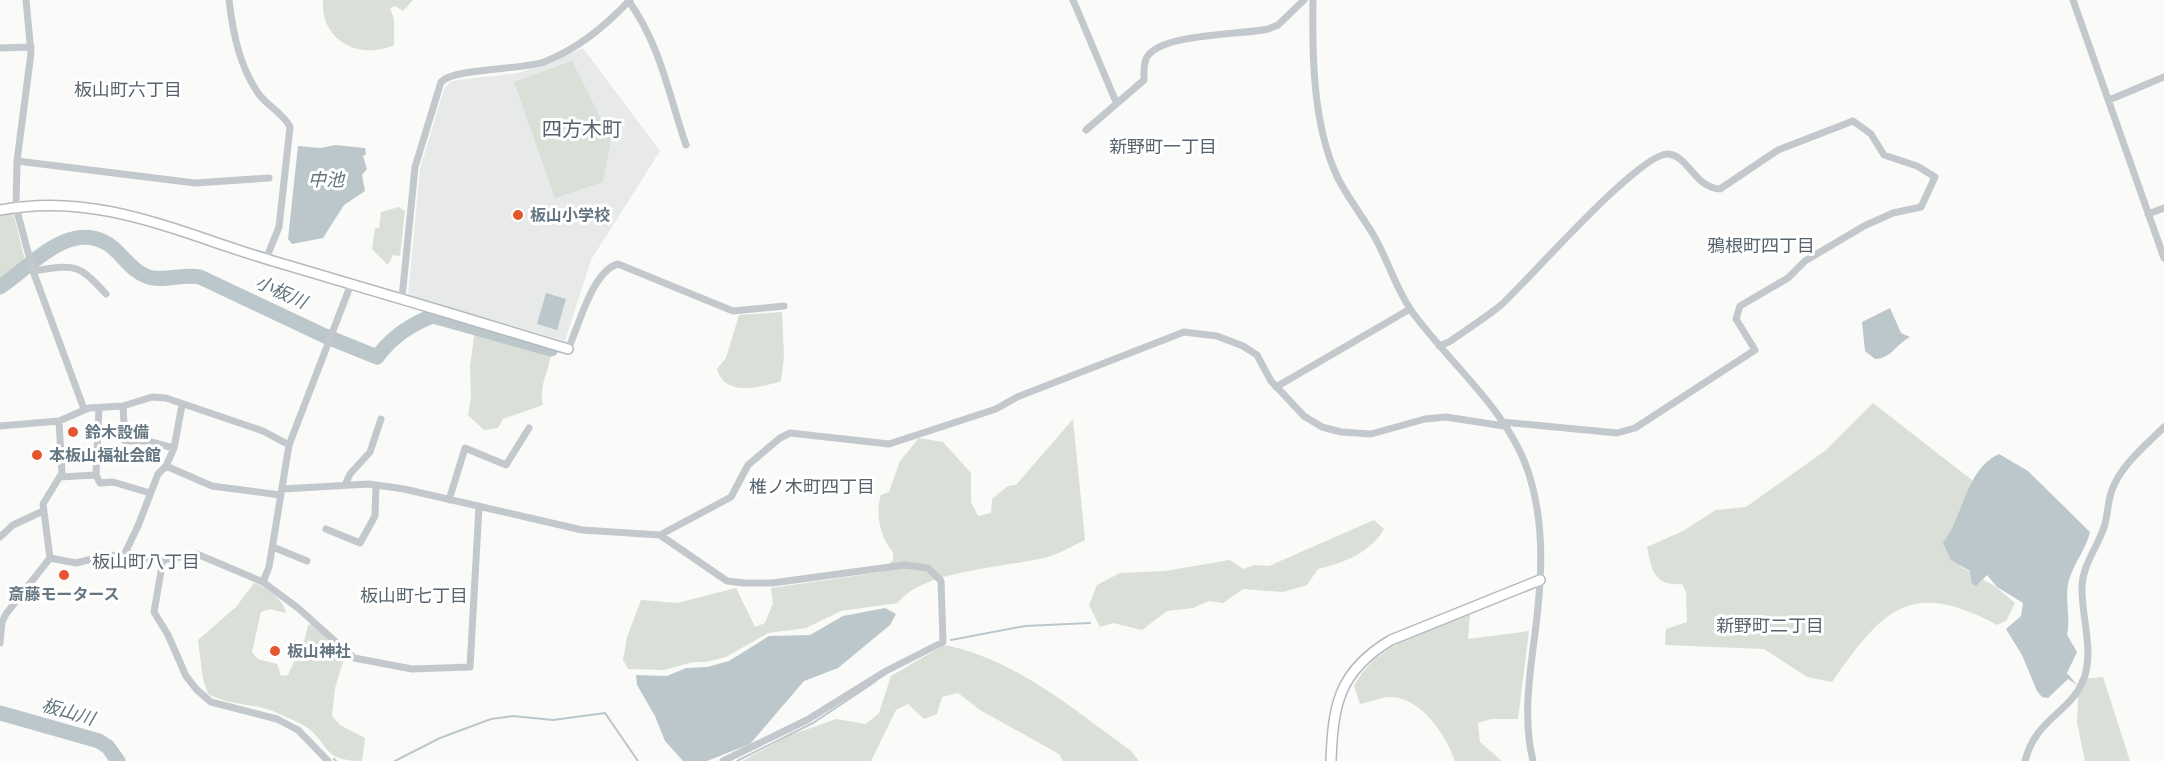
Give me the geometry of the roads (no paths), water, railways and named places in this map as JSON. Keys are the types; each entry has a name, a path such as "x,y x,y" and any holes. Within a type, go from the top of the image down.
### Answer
{"street":[{"path":"26,0 31,47 17,161 16,207 33,271 84,409"},
{"path":"229,0 233,35 248,74 258,93 290,127 279,227 266,259"},
{"path":"402,298 415,168 441,82 458,74 515,68 544,62 584,42 629,0 648,31 666,73 686,145"},
{"path":"1073,0 1116,102"},
{"path":"1086,130 1144,80 1148,57 1159,48 1179,41 1268,29 1278,25 1304,0"},
{"path":"1313,0 1314,79 1333,167 1375,237 1410,309 1520,448 1539,510 1540,580 1526,723 1533,761"},
{"path":"2073,0 2164,258"},
{"path":"0,48 31,47"},
{"path":"2109,100 2164,78"},
{"path":"660,536 731,497 748,465 780,438 790,433 889,444 996,409 1017,397 1184,332 1217,336 1243,346 1257,355 1276,387 1304,417 1341,432 1371,434 1425,419 1446,417 1617,433 1635,428 1755,350 1736,319 1740,306 1788,278 1805,261 1864,226 1893,213 1921,207 1935,177 1917,166 1884,155 1871,134 1853,121 1778,150 1720,189 1707,186 1677,158 1669,153 1664,154 1653,159 1602,200 1499,306 1449,342 1439,346"},
{"path":"17,161 195,183 269,178"},
{"path":"0,210 16,207 81,206 121,212 266,259 402,298 568,350 599,279 610,266 618,264 733,311 784,306"},
{"path":"2148,214 2164,208"},
{"path":"33,271 64,266 77,268 87,272 106,294"},
{"path":"263,582 273,547 289,445 351,284"},
{"path":"1276,387 1410,309"},
{"path":"0,426 59,421 84,409 123,406 152,397 166,398 263,431 289,445"},
{"path":"123,555 138,526 158,474 166,466 174,448 182,405"},
{"path":"123,406 125,441 147,441 174,448"},
{"path":"99,408 96,475 100,483 113,483 150,493"},
{"path":"345,485 350,474 370,452 381,418"},
{"path":"0,643 0,634 6,614 50,558 43,504 60,477 59,421"},
{"path":"2025,761 2033,737 2078,690 2084,679 2088,660 2082,584 2085,569 2104,527 2111,492 2119,474 2164,427"},
{"path":"449,500 465,448 506,465 529,428"},
{"path":"166,466 212,486 281,492 345,485 376,485 582,530 660,536 727,580 771,583 905,565 928,568 941,581 943,642 886,671 807,720 723,761"},
{"path":"60,477 96,475"},
{"path":"326,529 360,543 375,516 376,485"},
{"path":"50,558 76,563 99,556 123,555 163,560 197,554 263,582 298,608 354,658 412,669 470,667 479,507"},
{"path":"0,537 13,525 43,511"},
{"path":"273,547 307,561"},
{"path":"163,560 154,612 168,635 186,676 197,690 211,702 277,719 298,730 328,761"},
{"path":"1331,761 1336,702 1346,682 1368,654 1391,640 1540,580"}],"water":[{"name":"中池","path":"335,145 365,148 366,154 363,156 367,169 362,175 365,191 344,205 323,238 292,244 288,239 298,146 321,148"},
{"path":"546,293 566,299 557,330 537,324"},
{"path":"1890,308 1901,333 1910,337 1885,357 1875,359 1865,351 1862,322"},
{"path":"1999,454 2028,471 2090,532 2071,574 2068,587 2067,635 2077,652 2067,673 2077,685 2068,679 2048,698 2042,697 2037,691 2022,655 2006,629 2021,616 2023,603 1997,587 1987,575 1976,586 1972,584 1970,571 1951,560 1943,543 1972,481 1988,461"},
{"path":"885,608 896,614 890,625 838,668 804,681 750,744 707,761 683,761 665,741 655,716 637,685 636,675 667,676 686,668 707,667 729,661 769,636 810,635 843,616"}],"waterway":[{"name":"小板川","path":"0,287 50,249 79,238 93,238 108,244 135,270 146,276 159,279 200,277 325,336 377,357 402,332 433,316 551,349"},
{"path":"951,640 1025,626 1090,623"},
{"path":"737,761 813,723 876,681"},
{"name":"板山川","path":"0,713 99,741 108,747 118,761"},
{"path":"395,761 440,738 491,719 513,716 553,720 605,713 638,761"}],"place":[{"name":"板山小学校","path":"518,215"},
{"name":"鈴木設備","path":"73,432"},
{"name":"本板山福祉会館","path":"37,455"},
{"name":"斎藤モータース","path":"64,575"},
{"name":"板山神社","path":"275,651"}],"district":[{"name":"板山町六丁目","path":"128,90"},
{"name":"四方木町","path":"582,129"},
{"name":"新野町一丁目","path":"1163,147"},
{"name":"鴉根町四丁目","path":"1761,246"},
{"name":"椎ノ木町四丁目","path":"812,487"},
{"name":"板山町八丁目","path":"146,562"},
{"name":"板山町七丁目","path":"414,596"},
{"name":"新野町二丁目","path":"1770,626"}]}
